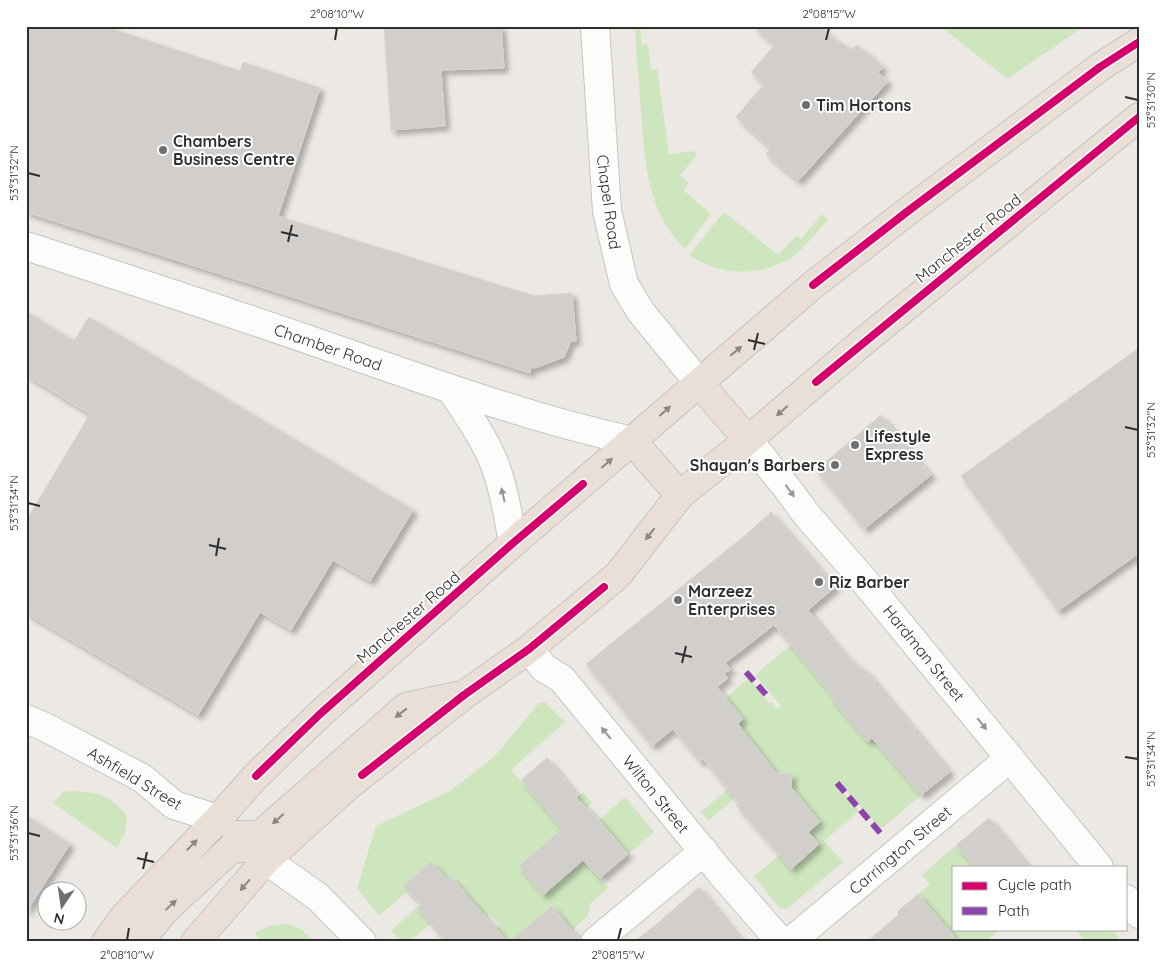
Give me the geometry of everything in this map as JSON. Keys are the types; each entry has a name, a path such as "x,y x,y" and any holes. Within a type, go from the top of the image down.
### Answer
{"highway":[{"name":"Manchester Road","path":"195,942 243,840 256,776 320,714 513,543 813,285 908,211 1100,68 1139,42"},
{"name":"Manchester Road","path":"106,942 123,918 243,840 348,786 464,695 528,649 618,575 680,495 748,440 871,335 1139,117"},
{"path":"699,383 748,440"},
{"path":"632,442 680,495"},
{"path":"139,942 165,910 230,849 243,840 260,834 406,708 464,695"}],"street":[{"name":"Chapel Road","path":"595,26 607,211 624,284 641,312 699,383"},
{"name":"Chamber Road","path":"26,246 225,311 451,389 572,427 632,442"},
{"path":"451,389 479,433 494,462 504,498 513,543"},
{"name":"Hardman Street","path":"748,440 806,514 866,583 1098,866"},
{"name":"Wilton Street","path":"528,649 544,668 562,679 765,926 781,942"},
{"name":"Ashfield Street","path":"26,719 142,778 174,805 243,840 318,897 362,942"},
{"name":"Carrington Street","path":"790,942 1010,758"},
{"path":"595,942 704,851"},
{"path":"1128,901 1139,914"}],"green space":[{"path":"635,26 640,26 642,45 648,44 651,69 657,69 669,154 694,151 697,155 680,175 689,183 683,190 711,214 685,249 672,235 663,219 655,202 650,184 644,147"},
{"path":"940,26 1085,26 1007,79"},
{"path":"724,212 778,255 796,236 801,239 822,214 828,220 794,256 769,268 745,272 711,266 689,255"},
{"path":"818,622 827,634 800,657 833,696 831,698 848,718 882,690 887,696 853,724 868,742 873,737 921,795 881,829 838,781 835,783 859,811 824,841 843,862 787,909 779,908 754,876 780,855 791,868 819,845 809,832 820,822 808,807 786,790 791,786 792,778 787,774 764,773 708,821 701,812 728,789 732,728 743,719 732,706 717,711 682,740 680,737 749,678 769,703 772,702 777,709 781,706 755,675"},
{"path":"545,702 565,722 511,770 552,817 583,792 592,803 519,866 529,877 574,868 583,860 608,888 590,904 588,916 572,930 552,906 541,916 557,942 497,942 488,936 500,925 490,914 479,924 435,928 469,897 452,877 448,880 431,862 404,886 408,891 379,916 357,888 376,826 450,791 495,756 539,703"},
{"path":"64,791 99,794 120,808 127,816 125,833 117,848 53,803"},
{"path":"625,797 654,832 628,854 599,820"},
{"path":"956,845 973,864 971,866 952,866 952,930 999,930 985,942 950,942 947,928 918,894 930,884 922,875"},
{"path":"417,907 431,923 409,942 401,942 391,931"},
{"path":"286,924 299,928 316,942 262,942 255,933 269,926"},
{"path":"1076,930 1113,930 1122,942 1082,942 1084,940"}],"building":[{"name":"Chambers Business Centre","path":"26,26 104,26 240,71 243,62 320,88 278,216 534,296 572,293 576,341 571,341 564,357 535,368 531,367 530,373 26,212"},
{"path":"384,26 501,26 504,68 441,70 445,126 391,130"},
{"name":"Tim Hortons","path":"753,26 820,26 840,44 841,42 851,50 857,45 883,67 878,73 888,81 798,181 766,154 771,148 736,117 764,84 751,72 775,45"},
{"path":"26,311 74,341 89,317 413,510 370,581 333,560 291,630 260,612 198,715 26,613 26,521 90,414 26,375"},
{"path":"1139,348 1139,553 1058,611 961,476"},
{"path":"881,415 931,475 864,529 816,470"},
{"path":"771,512 835,587 808,610 844,654 865,670 950,772 921,795 872,738 868,742 831,698 833,696 774,625 725,663 731,669 724,674 728,678 717,687 743,719 738,724 776,773 792,774 791,787 820,822 808,832 819,844 791,869 736,805 739,803 703,759 700,762 673,729 652,746 586,664 748,533"},
{"path":"547,758 578,796 576,797 628,854 600,878 583,860 543,895 519,866 562,829 521,780"},
{"path":"26,815 70,844 47,880 38,880 38,893 26,912"},
{"path":"989,818 1028,866 974,866 956,845"},
{"path":"431,862 448,880 451,877 508,942 446,942 417,907 421,904 403,886"},
{"path":"699,887 743,942 634,942 658,923"},
{"path":"918,894 959,942 867,942 899,914 897,912"},
{"path":"552,906 580,942 509,942"}],"marked path":[{"path":"746,672 770,699"},
{"path":"837,783 882,835"}],"cycle path":[{"path":"813,285 1100,67 1139,42"},
{"path":"816,382 1139,117"},
{"path":"256,776 320,714 513,543 583,484"},
{"path":"362,775 464,695 529,649 604,587"}],"place":[{"name":"Tim Hortons","path":"806,105"},
{"name":"Chambers Business Centre","path":"163,150"},
{"name":"Lifestyle Express","path":"855,445"},
{"name":"Shayan's Barbers","path":"835,465"},
{"name":"Riz Barber","path":"819,582"},
{"name":"Marzeez Enterprises","path":"678,600"}]}
